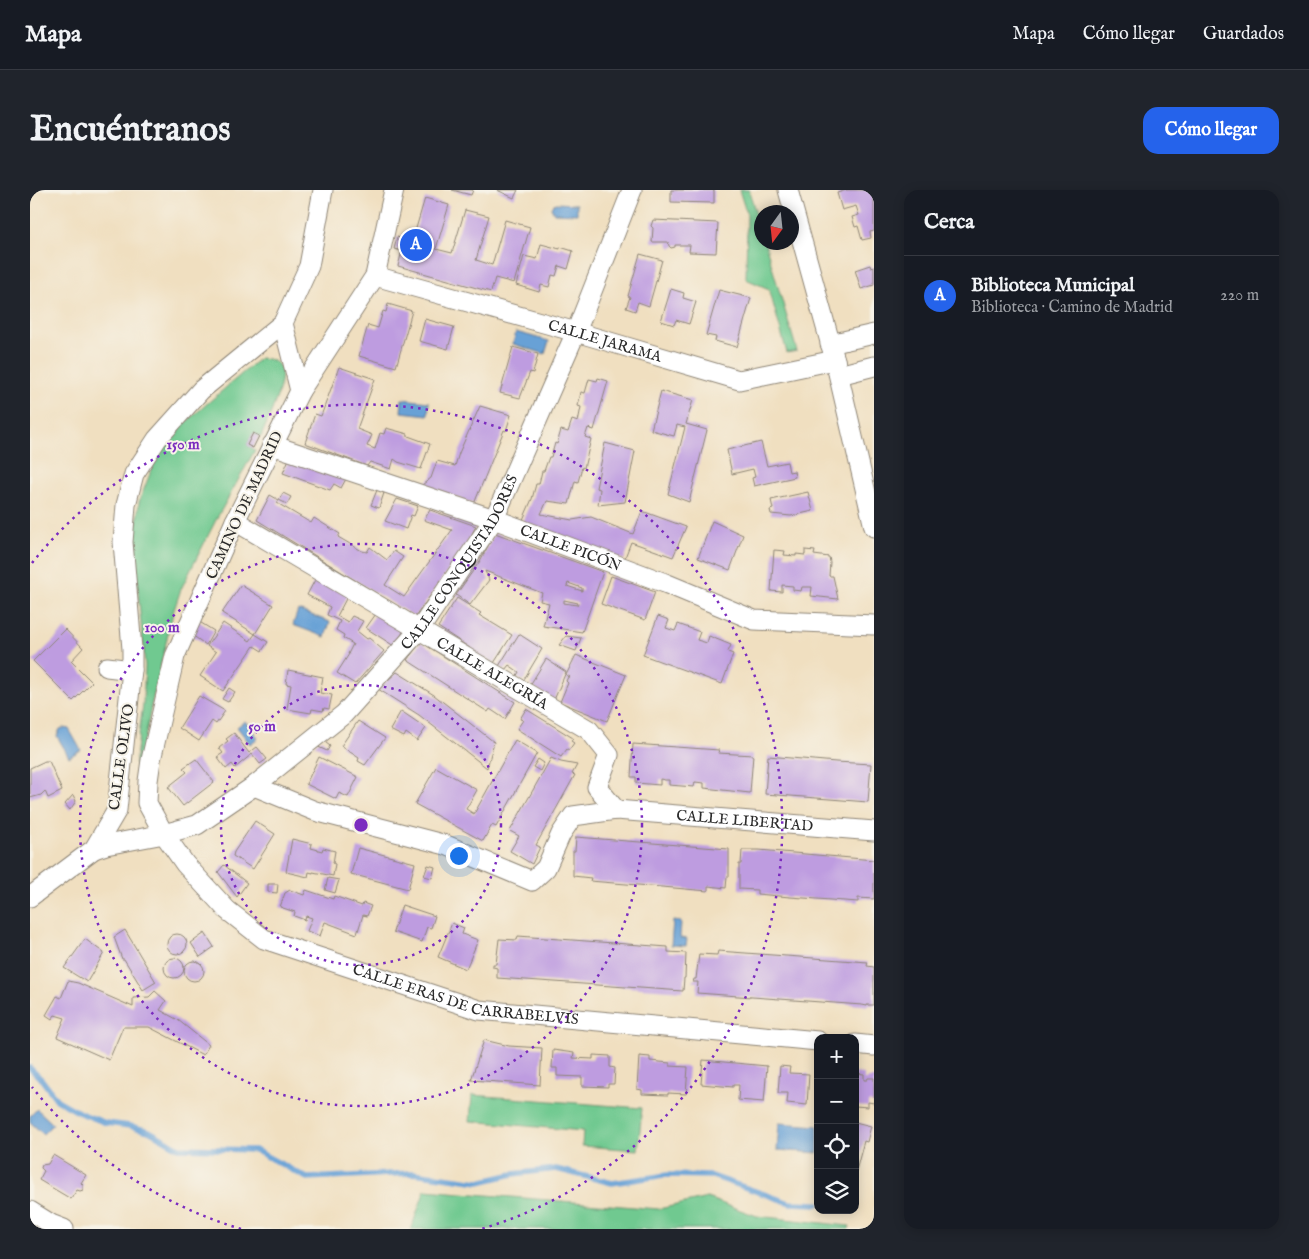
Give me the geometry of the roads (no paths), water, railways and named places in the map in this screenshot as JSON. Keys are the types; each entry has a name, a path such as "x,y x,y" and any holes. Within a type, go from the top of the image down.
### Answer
{"street":[{"path":"300,391 284,323 309,266 323,190"},
{"name":"CAMINO DE MADRID","path":"147,803 151,760 174,656 235,521 300,391 375,276 394,190"},
{"name":"CALLE CONQUISTADORES","path":"100,846 164,834 197,825 254,786 344,714 420,629 494,519 576,332 632,190"},
{"path":"788,190 835,360 874,527"},
{"name":"CALLE JARAMA","path":"375,276 739,380 835,360"},
{"name":"CALLE OLIVO","path":"30,897 100,846 117,810 132,670 123,542 126,505 134,474 157,439 201,390 284,323"},
{"path":"835,360 874,334"},
{"path":"835,360 874,366"},
{"name":"CALLE PICÓN","path":"272,445 494,519 665,583 754,620 874,625"},
{"name":"CALLE ALEGRÍA","path":"235,521 589,730 609,755 597,787"},
{"path":"107,667 132,670"},
{"path":"254,786 315,811 446,845 532,881 546,868 561,834 597,787 616,810"},
{"path":"117,810 147,803 164,834"},
{"name":"CALLE LIBERTAD","path":"573,816 616,810 874,831"},
{"name":"CALLE ERAS DE CARRABELVIS","path":"164,834 186,864 227,910 264,939 479,1010 814,1041"},
{"path":"859,1044 874,1046"},
{"path":"30,1211 55,1227"}],"water":[{"path":"555,203 577,204 577,214 554,213 551,207"},
{"path":"516,332 549,341 545,354 513,344"},
{"path":"402,399 429,402 428,415 401,412"},
{"path":"298,610 330,622 325,637 293,625"},
{"path":"245,721 258,738 250,744 237,727"},
{"path":"60,729 69,729 81,750 69,757 57,736"},
{"path":"673,921 681,922 680,938 687,939 686,946 671,945"},
{"path":"37,1109 53,1124 43,1134 30,1122 30,1116"},
{"path":"779,1123 814,1126 814,1153 777,1150"}],"waterway":[{"path":"30,1068 57,1100 80,1113 106,1123 149,1131 179,1148 255,1150 307,1178 413,1173 479,1182 513,1174 556,1169 612,1183 667,1175 712,1176 790,1203 814,1204"}],"place":[{"name":"Biblioteca Municipal","path":"416,245"}]}
